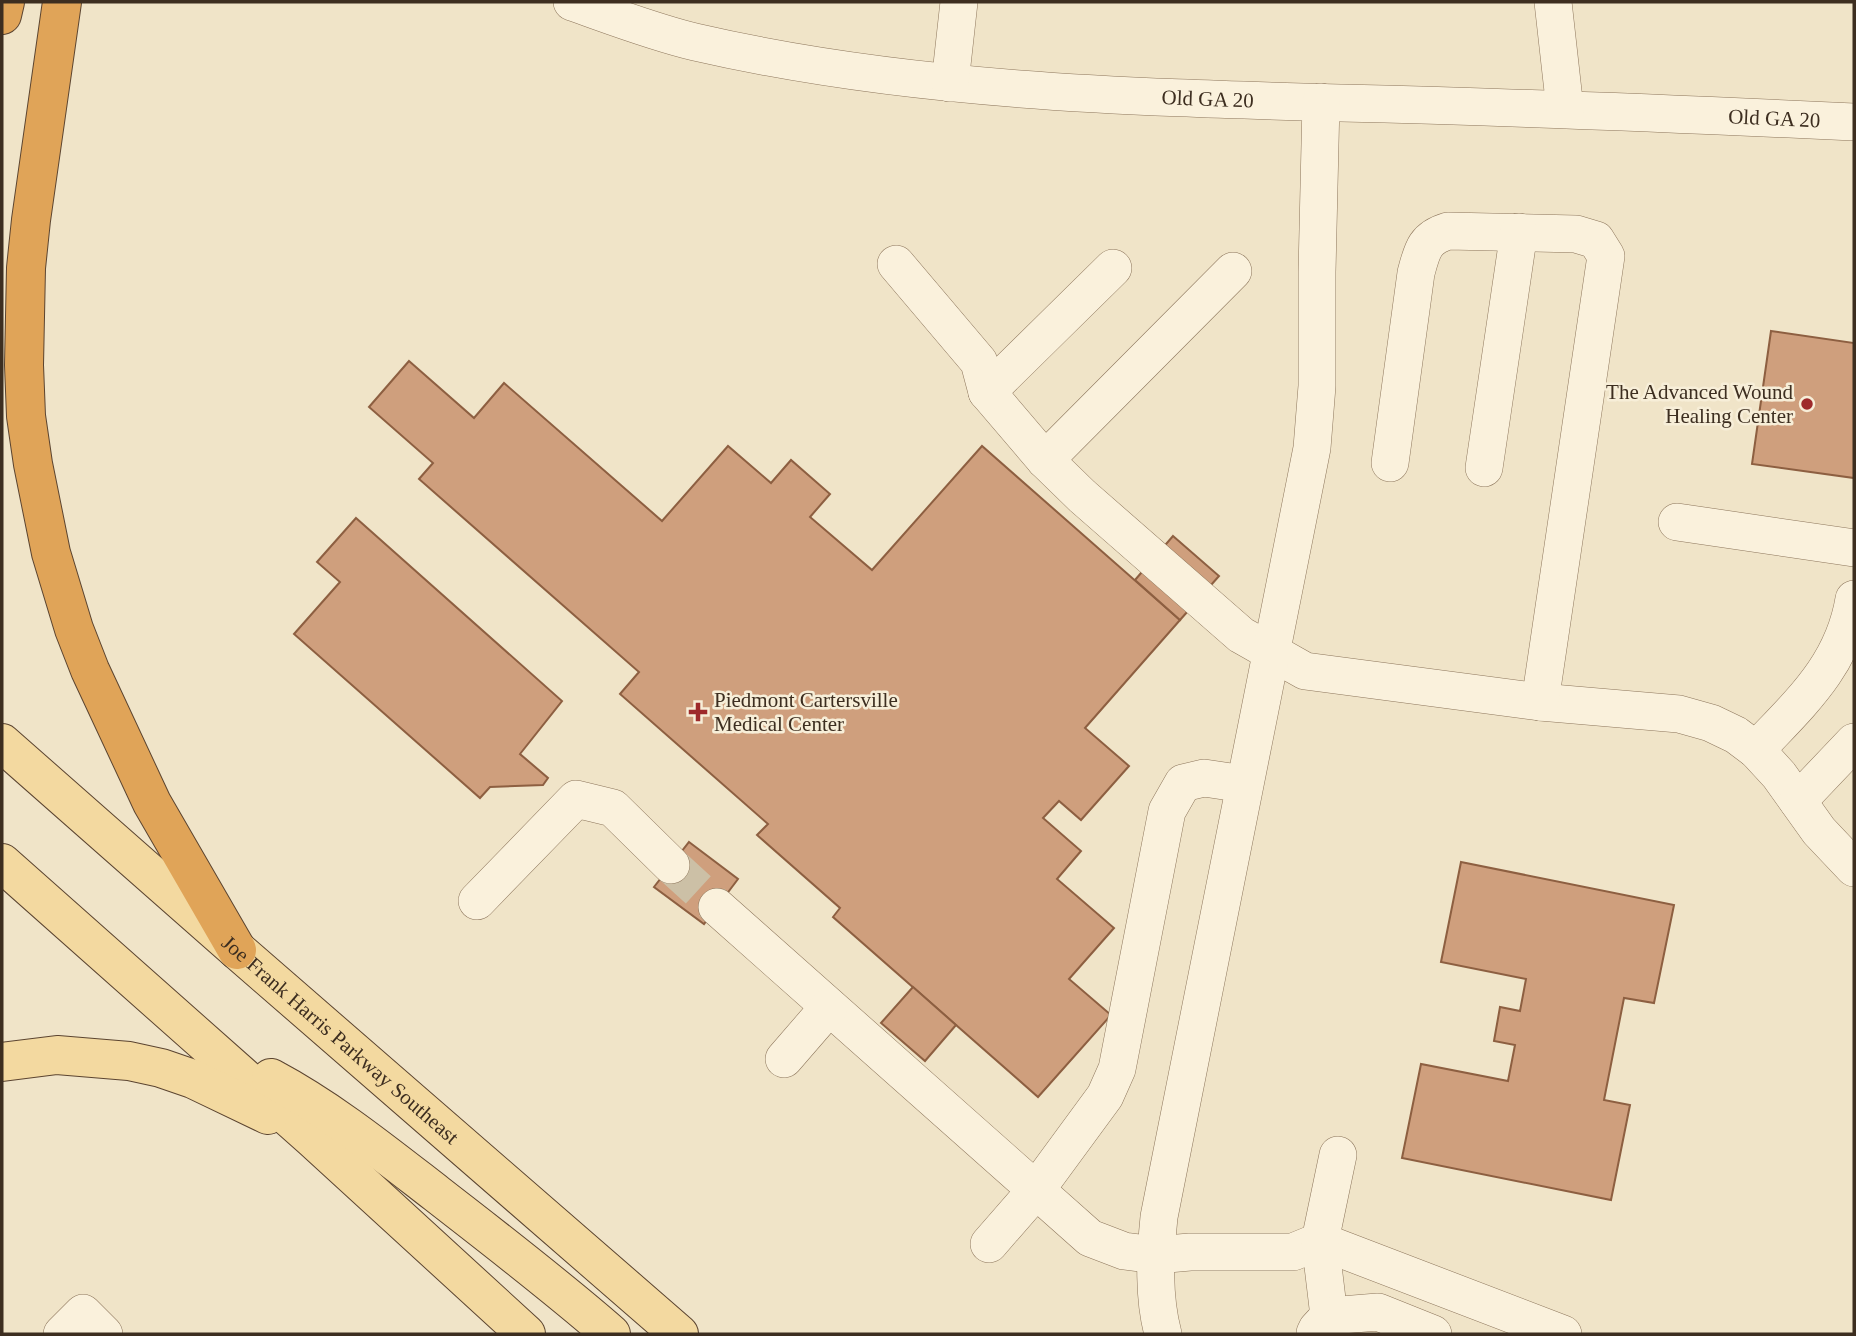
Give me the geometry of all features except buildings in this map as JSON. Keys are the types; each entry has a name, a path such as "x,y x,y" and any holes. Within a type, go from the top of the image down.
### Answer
{"highway":[{"path":"2,15 5,2"},
{"path":"62,2 31,220 23,315 26,416 33,464 51,553 74,629 90,670 152,803 237,950"}],"main road":[{"name":"Joe Frank Harris Parkway Southeast","path":"2,743 679,1334"},
{"path":"2,863 312,1138 526,1334"},
{"path":"216,1052 287,1086 365,1138 611,1334"},
{"path":"2,1062 57,1055 129,1061 161,1068 193,1079 312,1138"}],"street":[{"name":"Old GA 20","path":"572,2 704,44 859,73 950,83 1097,94 1565,109 1854,122"},
{"path":"950,83 959,2"},
{"path":"1553,2 1565,109"},
{"path":"1163,1334 1156,1288 1159,1217 1312,448 1317,386 1321,102"},
{"path":"1390,463 1416,273 1423,247 1438,234 1448,231 1576,234 1596,240 1606,256 1540,702"},
{"path":"1485,468 1519,232"},
{"path":"896,264 979,362 987,392 1045,460 1082,496 1241,635 1305,671 1540,702 1679,714 1711,723 1736,735 1756,750 1779,775 1819,831 1854,868"},
{"path":"987,392 1113,268"},
{"path":"1045,460 1233,271"},
{"path":"1677,522 1854,548"},
{"path":"1756,750 1808,695 1840,649 1851,621 1854,599"},
{"path":"1798,801 1854,742"},
{"path":"989,1244 1036,1190 1105,1096 1117,1069 1167,811 1183,783 1204,778 1244,784"},
{"path":"477,901 576,799 613,808 671,865"},
{"path":"717,906 1090,1238 1124,1251 1156,1255 1190,1252 1293,1252 1320,1241 1563,1334"},
{"path":"783,1059 829,1007"},
{"path":"1338,1155 1320,1241 1322,1325 1378,1312 1433,1334"},
{"path":"62,1334 83,1313 104,1334"}],"tunnel":[{"path":"671,865 717,907"}],"place":[{"name":"The Advanced Wound Healing Center","path":"1807,404"},
{"name":"Piedmont Cartersville Medical Center","path":"698,712"}]}
